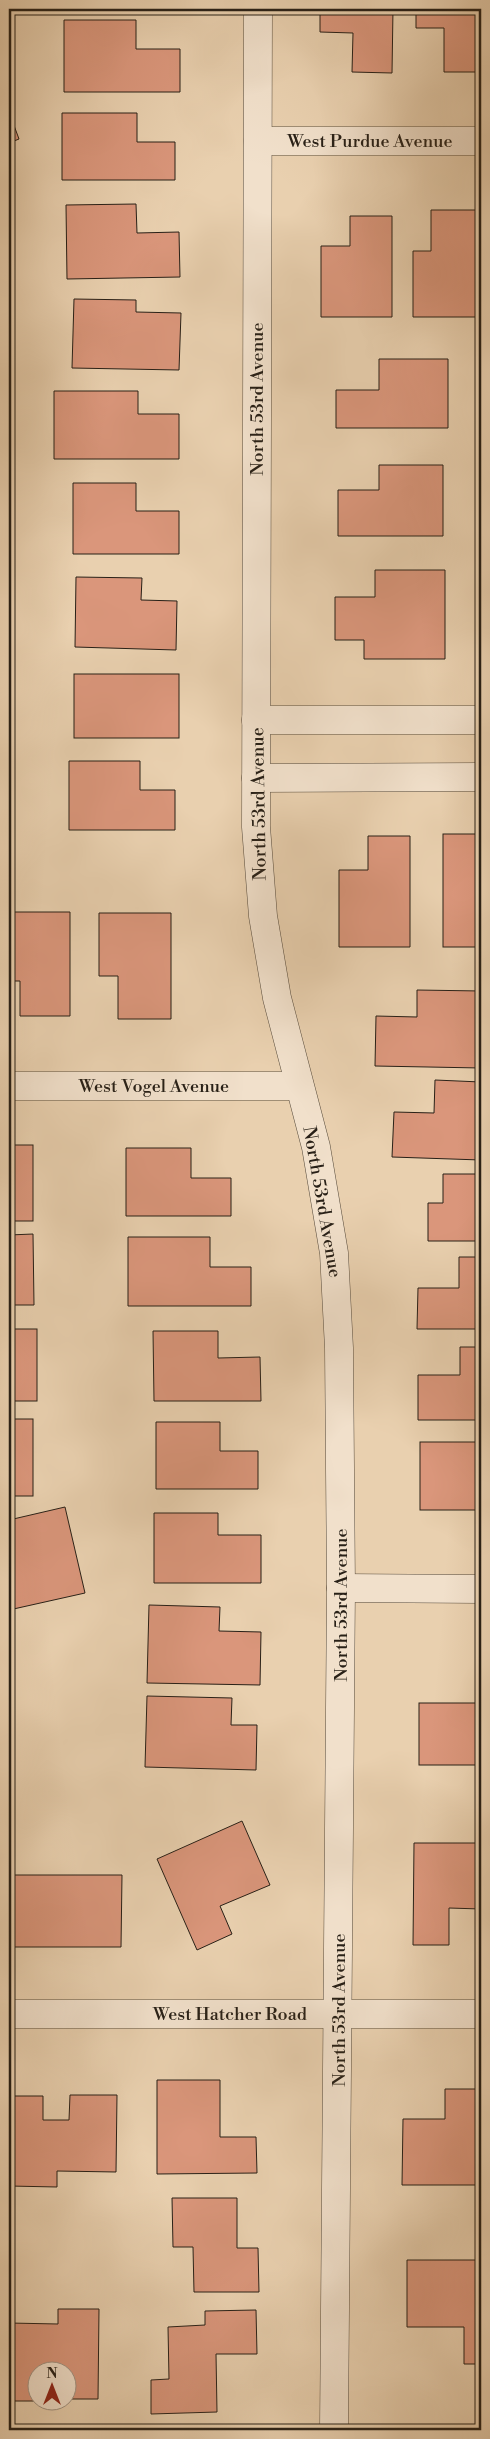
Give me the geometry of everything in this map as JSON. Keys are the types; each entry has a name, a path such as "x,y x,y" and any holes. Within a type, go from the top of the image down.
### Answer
{"street":[{"name":"North 53rd Avenue","path":"258,9 256,827 263,916 277,998 298,1086 316,1147 334,1253 339,1348 341,1588 339,2014 334,2430"},
{"name":"West Purdue Avenue","path":"258,141 481,141"},
{"path":"256,720 481,720"},
{"path":"256,778 481,778"},
{"name":"West Vogel Avenue","path":"9,1086 298,1086"},
{"path":"341,1588 481,1589"},
{"name":"West Hatcher Road","path":"9,2014 481,2014"}],"building":[{"path":"320,9 393,9 392,73 352,72 353,33 320,32"},
{"path":"416,9 481,9 481,72 444,72 444,28 416,28"},
{"path":"64,20 136,20 136,49 180,49 180,92 64,92"},
{"path":"9,112 19,139 9,143"},
{"path":"62,113 137,113 137,142 175,142 175,180 62,180"},
{"path":"136,204 137,233 179,232 180,277 67,279 66,205"},
{"path":"431,210 481,210 481,317 413,317 413,251 431,251"},
{"path":"350,216 392,216 392,317 321,317 321,246 350,246"},
{"path":"74,299 136,300 136,312 181,313 179,370 72,368"},
{"path":"379,359 448,359 448,428 336,428 336,390 379,390"},
{"path":"54,391 138,391 138,414 179,414 179,459 54,459"},
{"path":"379,465 443,465 443,536 338,536 338,490 379,490"},
{"path":"73,483 136,483 136,511 179,511 179,554 73,554"},
{"path":"375,570 445,570 445,659 364,659 364,640 335,640 335,597 375,597"},
{"path":"76,577 142,578 141,600 177,601 176,650 75,647"},
{"path":"74,674 179,674 179,738 74,738"},
{"path":"69,761 140,761 140,790 175,790 175,830 69,830"},
{"path":"443,834 481,834 481,947 443,947"},
{"path":"368,836 410,836 410,947 339,947 339,870 368,870"},
{"path":"9,912 70,912 70,1016 20,1016 20,981 9,981"},
{"path":"99,913 171,913 171,1019 118,1019 118,976 99,976"},
{"path":"417,990 481,991 481,1068 375,1066 376,1016 417,1017"},
{"path":"435,1080 481,1082 481,1160 392,1157 394,1112 434,1113"},
{"path":"9,1145 33,1145 33,1221 9,1221"},
{"path":"126,1148 191,1148 191,1178 231,1178 231,1216 126,1216"},
{"path":"443,1174 481,1174 481,1241 428,1241 428,1203 443,1203"},
{"path":"33,1234 34,1305 9,1305 9,1235"},
{"path":"128,1237 210,1237 210,1267 251,1267 251,1306 128,1306"},
{"path":"459,1257 481,1257 481,1329 417,1329 418,1288 459,1288"},
{"path":"9,1329 37,1329 37,1401 9,1401"},
{"path":"153,1331 218,1331 218,1358 260,1357 261,1401 154,1401"},
{"path":"460,1347 481,1347 481,1420 418,1420 418,1375 460,1375"},
{"path":"9,1419 33,1419 33,1496 9,1496"},
{"path":"156,1422 220,1422 220,1451 258,1451 258,1489 156,1489"},
{"path":"420,1442 481,1442 481,1510 420,1510"},
{"path":"65,1507 85,1593 9,1610 9,1520"},
{"path":"154,1513 218,1513 218,1535 261,1535 261,1583 154,1583"},
{"path":"149,1605 220,1607 219,1631 261,1632 260,1685 147,1683"},
{"path":"147,1696 232,1698 231,1725 257,1725 256,1770 145,1767"},
{"path":"419,1703 481,1703 481,1765 419,1765"},
{"path":"242,1821 270,1885 220,1906 232,1934 197,1950 157,1859"},
{"path":"414,1843 481,1843 481,1909 449,1908 449,1945 413,1945"},
{"path":"9,1875 122,1875 121,1947 9,1947"},
{"path":"157,2080 220,2080 220,2137 256,2137 257,2173 157,2174"},
{"path":"445,2089 481,2089 481,2185 402,2185 403,2119 445,2119"},
{"path":"70,2095 117,2095 116,2172 57,2171 57,2187 9,2186 9,2096 43,2096 43,2120 69,2120"},
{"path":"172,2198 237,2198 237,2248 258,2248 259,2292 194,2292 193,2247 173,2247"},
{"path":"407,2260 481,2260 481,2364 464,2364 464,2327 407,2327"},
{"path":"58,2309 99,2309 98,2399 78,2399 78,2362 28,2362 28,2401 9,2401 9,2323 58,2324"},
{"path":"256,2310 257,2354 216,2354 217,2412 151,2414 151,2380 169,2379 168,2327 205,2325 205,2311"}]}
